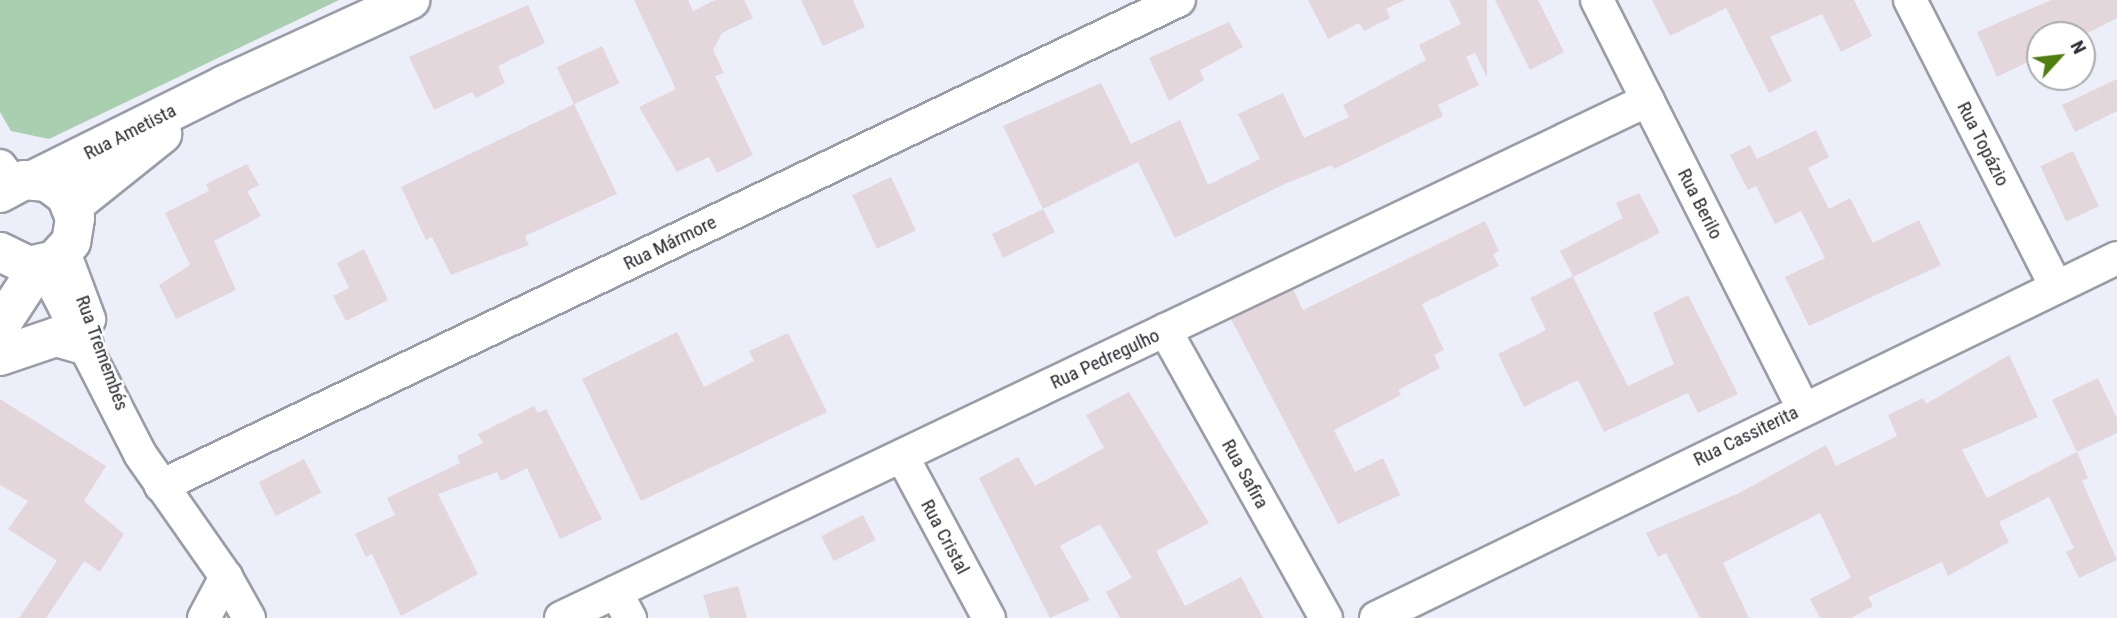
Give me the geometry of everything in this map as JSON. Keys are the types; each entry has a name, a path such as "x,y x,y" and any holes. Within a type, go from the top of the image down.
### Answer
{"street":[{"name":"Rua Ametista","path":"12,181 410,0"},
{"name":"Rua Mármore","path":"161,486 1179,0"},
{"name":"Rua Berilo","path":"1597,0 1803,408"},
{"name":"Rua Topázio","path":"1910,0 2056,287"},
{"name":"Rua Ametista","path":"71,206 224,85"},
{"name":"Rua Pedregulho","path":"561,618 623,605 902,456 1648,100"},
{"path":"0,326 75,230 71,206 57,188 12,181"},
{"path":"0,252 16,264 49,261"},
{"name":"Rua Cassiterita","path":"1376,618 1803,408 2117,258"},
{"name":"Rua Tremembés","path":"49,261 140,454"},
{"name":"Rua Tremembés","path":"49,261 84,345 140,454 226,577 249,618"},
{"name":"Rua Safira","path":"1165,330 1326,618"},
{"path":"0,356 56,337 84,345"},
{"name":"Rua Cristal","path":"902,456 989,618"},
{"path":"204,618 226,577"}],"green space":[{"path":"0,0 339,0 49,139 11,131 0,112"}],"building":[{"path":"634,0 688,0 693,11 715,0 744,0 753,18 722,33 713,50 724,73 715,76 753,155 717,173 709,157 677,172 639,107 676,89"},
{"path":"801,0 853,0 865,27 823,46"},
{"path":"1308,0 1405,0 1386,9 1390,18 1364,31 1359,23 1328,39"},
{"path":"1449,0 1487,0 1487,77 1475,53 1466,57 1479,85 1438,105 1443,116 1334,169 1332,165 1287,183 1175,238 1138,162 1043,209 1003,126 1101,83 1131,144 1180,120 1208,185 1260,159 1238,114 1283,93 1304,138 1349,117 1343,105 1426,60 1419,45 1461,24"},
{"path":"1495,0 1538,0 1564,52 1530,70"},
{"path":"1652,0 1854,0 1872,36 1841,52 1822,14 1770,37 1792,81 1769,93 1726,8 1670,36"},
{"path":"2051,0 2117,0 2117,18 2096,29 2096,21 2026,21 2026,63 1997,77 1977,32"},
{"path":"528,5 545,43 498,66 505,83 476,98 472,92 434,110 409,57"},
{"path":"1229,22 1243,47 1200,70 1204,80 1169,101 1149,58"},
{"path":"602,46 619,83 574,104 557,67"},
{"path":"2117,79 2117,111 2075,132 2062,105"},
{"path":"574,104 617,194 525,236 529,245 451,275 432,237 426,240 401,187"},
{"path":"1816,130 1829,157 1808,168 1829,209 1850,198 1873,243 1919,220 1941,265 1809,326 1785,277 1825,258 1801,211 1775,224 1756,186 1748,190 1730,155 1750,145 1757,159"},
{"path":"2073,151 2099,206 2066,221 2040,166"},
{"path":"247,164 259,185 247,191 261,216 214,241 236,290 176,319 159,285 190,265 165,213 209,191 206,184"},
{"path":"891,177 916,230 877,249 852,195"},
{"path":"1639,193 1660,233 1573,277 1628,386 1674,364 1653,313 1688,295 1738,394 1698,413 1688,393 1604,432 1578,380 1524,407 1498,354 1546,330 1530,298 1573,276 1560,251 1623,218 1616,203"},
{"path":"1043,209 1055,232 1003,258 992,234"},
{"path":"1485,221 1499,251 1493,254 1499,266 1422,304 1444,350 1434,355 1440,368 1398,390 1401,395 1334,430 1355,472 1383,458 1400,495 1338,524 1231,319 1293,289 1303,310"},
{"path":"364,249 388,300 346,321 333,296 349,288 337,263"},
{"path":"677,332 704,387 754,361 749,351 788,333 827,412 641,501 582,379"},
{"path":"2009,355 2038,417 1962,450 1987,498 2077,452 2088,478 2082,481 2117,560 2079,578 2066,552 2074,548 2049,497 1999,522 2009,542 1948,576 1942,562 1868,597 1873,606 1851,618 1820,618 1810,599 1851,578 1820,513 1723,563 1749,618 1700,618 1666,553 1658,557 1646,533 1739,493 1826,445 1836,466 1897,436 1888,415 1923,398 1926,404"},
{"path":"2098,378 2117,418 2117,433 2077,452 2052,400"},
{"path":"1129,392 1209,523 1156,551 1185,606 1241,577 1263,618 1120,618 1106,592 1132,578 1100,524 1060,546 1090,600 1050,618 979,478 1018,457 1035,486 1104,448 1086,415"},
{"path":"0,399 106,466 84,501 124,534 100,572 84,561 46,618 19,618 57,561 8,529 28,501 0,485"},
{"path":"534,406 538,413 546,409 602,519 560,539 527,468 501,481 497,472 438,494 478,574 401,616 372,554 366,557 355,534 395,515 387,498 460,463 457,456 483,443 478,434"},
{"path":"304,459 321,493 276,516 259,482"},
{"path":"863,515 876,540 834,561 821,536"},
{"path":"738,586 747,618 710,618 703,595"}]}
